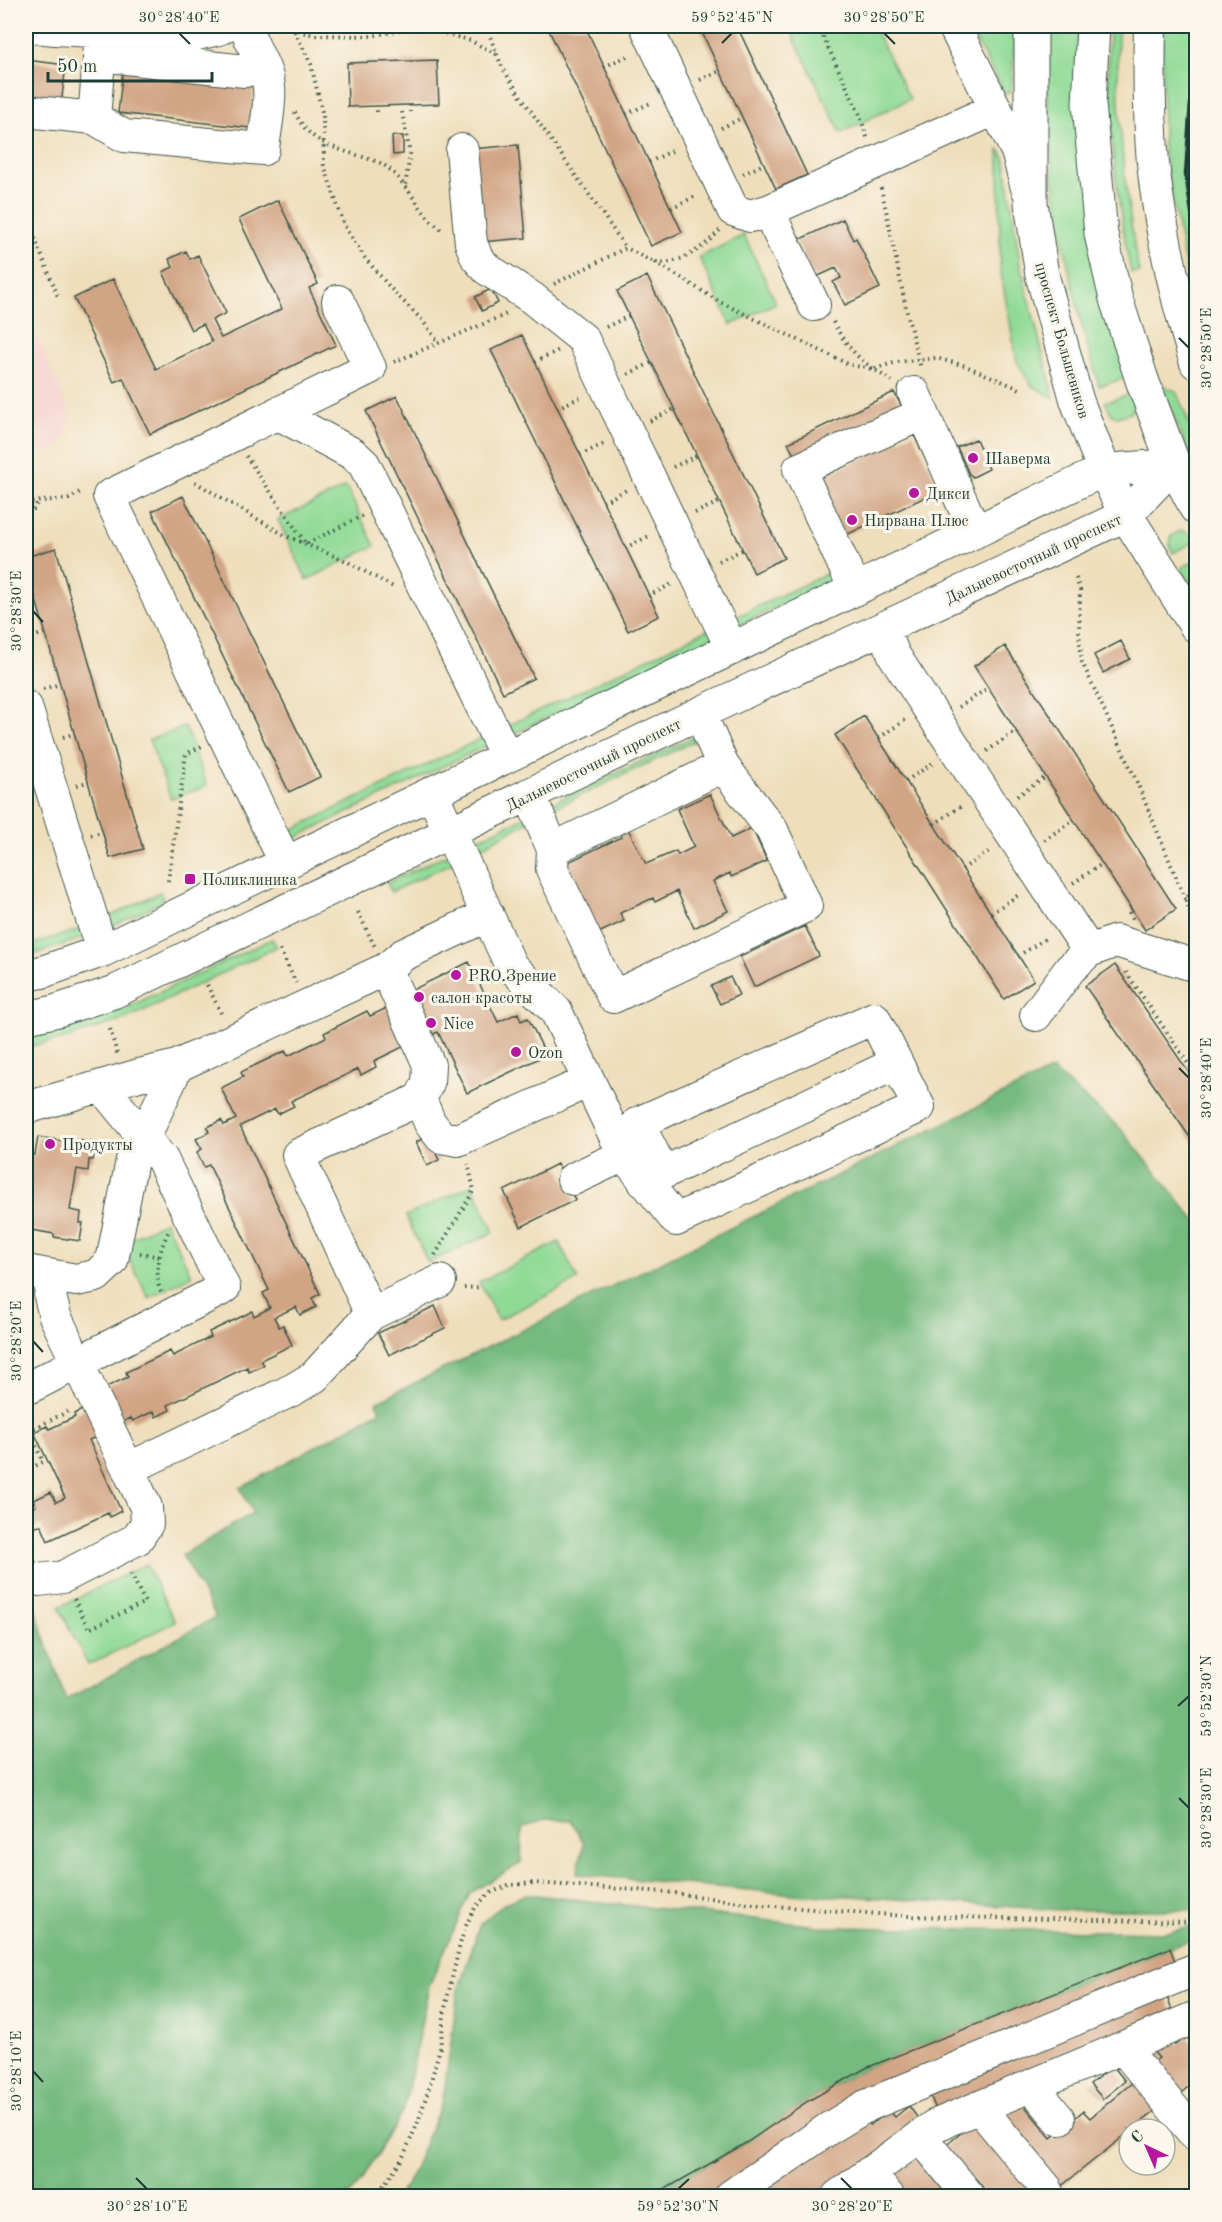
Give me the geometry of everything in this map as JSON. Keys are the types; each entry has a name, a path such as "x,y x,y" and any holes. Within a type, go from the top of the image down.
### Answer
{"main road":[{"name":"проспект Большевиков","path":"1031,26 1031,203 1042,275 1077,401 1104,470 1126,515 1197,626"},
{"path":"1093,26 1089,104 1101,234 1116,299 1142,380 1174,465 1197,508"}],"street":[{"path":"27,26 54,29 100,43 265,76"},
{"path":"100,43 189,36 224,26"},
{"path":"26,111 94,118 124,136 263,149 265,76 246,26"},
{"path":"646,26 733,210 750,216 768,212 995,109"},
{"path":"954,26 1017,151 1031,203"},
{"path":"1150,26 1149,100 1153,162 1161,220 1174,283 1197,363"},
{"path":"94,118 100,43"},
{"path":"462,150 471,243 477,258 487,269 532,298 583,339 732,649"},
{"path":"768,212 814,305"},
{"path":"286,864 110,496 370,368 338,301"},
{"path":"855,590 799,469 918,404 975,532"},
{"path":"277,413 353,454 364,464 506,756"},
{"path":"26,975 42,972 102,951 1104,470 1174,465"},
{"name":"Дальневосточный проспект","path":"26,1018 57,1011 114,992 700,713 1126,515 1174,465"},
{"path":"883,629 894,655 1070,923 1103,946 1197,966"},
{"path":"26,707 102,951"},
{"path":"529,794 554,849 552,869 613,997 806,906 772,830 723,766 700,713"},
{"path":"554,849 723,766"},
{"path":"432,793 511,966 556,1011 624,1155 654,1178"},
{"path":"26,1106 177,1066 386,969 403,955 488,915"},
{"path":"1036,1016 1070,969 1103,946"},
{"path":"371,1314 298,1155 420,1099 428,1083 429,1065 386,969"},
{"path":"874,1018 897,1063 919,1107 676,1220 654,1178 638,1123 874,1018"},
{"path":"654,1178 897,1063"},
{"path":"40,1274 76,1280 96,1276 112,1261 132,1160 177,1066"},
{"path":"420,1099 430,1123 441,1137 458,1140 589,1081"},
{"path":"26,1389 224,1288 162,1159 102,1087"},
{"path":"573,1179 624,1155"},
{"path":"128,1469 294,1389 314,1377 371,1314 435,1271"},
{"path":"26,1576 39,1580 63,1576 137,1539 147,1524 146,1507 55,1316 50,1296 40,1274"},
{"path":"731,2196 828,2129 866,2106 1185,1974 1194,2022 1123,2048 979,2107 927,2131 879,2185 838,2196"},
{"path":"1123,2048 1197,2136"},
{"path":"1032,2086 1059,2119"},
{"path":"906,2088 927,2131 969,2196"},
{"path":"979,2107 1046,2188"}],"path":[{"path":"293,26 301,32 316,35 372,36 420,26 471,41 497,55"},
{"path":"293,26 310,64 323,116 324,165 344,225 365,258 422,320 439,343"},
{"path":"486,26 497,55 519,94 626,248 655,262 720,302 850,365 872,369 897,362 936,358 966,366 1020,389"},
{"path":"814,305 830,317 844,342 859,359 918,404 923,375 910,330 897,257 875,163 859,113 818,26"},
{"path":"265,76 292,105 300,122 310,135 323,143 383,164 439,228 454,238 471,243"},
{"path":"410,105 410,112"},
{"path":"376,106 376,112"},
{"path":"402,112 410,154 405,187"},
{"path":"655,262 676,260 698,250 719,232 733,210"},
{"path":"26,216 59,299"},
{"path":"370,368 392,362 527,306 538,292 626,248"},
{"path":"232,436 306,544"},
{"path":"169,466 286,536 346,561 395,588"},
{"path":"26,502 69,499 86,488"},
{"path":"26,507 39,501"},
{"path":"26,520 39,501"},
{"path":"306,544 384,505"},
{"path":"1076,578 1080,590 1079,633 1082,662 1136,780 1197,930"},
{"path":"26,639 45,633"},
{"path":"879,738 988,688"},
{"path":"906,781 1016,731"},
{"path":"168,881 186,754 225,736"},
{"path":"934,824 1046,777"},
{"path":"962,869 1074,820"},
{"path":"991,913 1102,864"},
{"path":"1185,901 1197,879"},
{"path":"358,912 386,969"},
{"path":"1018,956 1070,923"},
{"path":"1103,946 1119,962 1197,1075"},
{"path":"280,950 306,1006"},
{"path":"207,985 233,1040"},
{"path":"435,1271 474,1190"},
{"path":"172,1314 158,1286 160,1246 183,1204"},
{"path":"29,1431 95,1399"},
{"path":"26,1424 43,1462 26,1470"},
{"path":"74,1600 89,1629 145,1602 130,1572"},
{"path":"376,2196 402,2159 426,2097 440,2048 445,2008 466,1923 476,1906 490,1893 509,1885 533,1883 666,1892 761,1905 905,1916 1193,1922"}],"shaded area":[{"path":"26,312 71,416 66,433 57,446 44,453 26,455"}],"green space":[{"path":"788,26 873,26 910,99 841,133"},
{"path":"968,26 1016,26 1011,92 1005,94"},
{"path":"1048,26 1077,26 1126,378 1099,386 1070,276 1055,191 1049,129"},
{"path":"1109,26 1118,26 1118,88 1122,149 1139,272 1131,273 1120,212 1110,119"},
{"path":"1162,26 1193,26 1182,172 1196,252 1196,323 1163,149"},
{"path":"999,148 1005,160 1020,264 1054,398 1032,386 1017,362 1000,268"},
{"path":"744,235 776,303 731,325 699,257"},
{"path":"1161,385 1176,391 1196,440 1196,470"},
{"path":"1132,394 1134,407 1130,413 1118,417 1112,415 1105,402"},
{"path":"346,487 375,546 307,580 278,520"},
{"path":"1182,530 1192,535 1196,541 1173,553 1170,548 1171,536"},
{"path":"1196,560 1196,593 1181,568"},
{"path":"832,571 836,580 733,628 729,620"},
{"path":"713,627 717,636 505,738 501,729"},
{"path":"185,727 207,786 171,799 149,740"},
{"path":"488,735 492,743 285,843 281,835"},
{"path":"695,736 699,739 550,810 548,805"},
{"path":"529,815 531,820 473,852 474,844 478,839"},
{"path":"445,855 456,861 391,892 387,883"},
{"path":"160,892 164,901 104,930 101,921"},
{"path":"85,928 87,937 26,956 26,946"},
{"path":"272,939 277,947 128,1018 64,1039 26,1047 26,1038 62,1030 124,1009"},
{"path":"1052,1070 1119,1127 1196,1221 1196,1910 1061,1910 803,1895 577,1874 584,1843 571,1821 543,1820 522,1828 521,1863 470,1893 429,1986 404,2109 360,2183 348,2196 26,2196 26,1602 33,1603 66,1700 216,1617 182,1555 253,1513 240,1488 380,1411 376,1402"},
{"path":"472,1185 494,1232 428,1263 406,1216"},
{"path":"165,1221 192,1276 149,1298 121,1244"},
{"path":"559,1242 578,1280 498,1320 479,1282"},
{"path":"146,1564 175,1622 88,1665 59,1607"},
{"path":"526,1894 827,1927 1170,1932 1196,1926 1196,1938 866,2068 808,2101 746,2143 653,2196 397,2196 408,2183 443,2099 458,1991 480,1924 504,1904"}],"building":[{"path":"547,26 585,26 682,232 651,246"},
{"path":"699,26 737,26 807,175 776,189"},
{"path":"26,60 66,65 61,105 26,101"},
{"path":"437,60 439,104 348,107 347,63"},
{"path":"123,69 255,84 250,128 118,113"},
{"path":"392,136 403,136 403,154 393,155"},
{"path":"518,145 526,238 481,242 472,149"},
{"path":"278,200 318,284 309,288 336,345 150,434 123,378 114,382 74,298 113,279 156,369 212,342 203,324 191,330 163,272 173,267 169,259 186,251 190,259 198,255 226,313 212,320 221,338 282,309 239,219"},
{"path":"843,219 853,240 856,238 880,288 845,305 833,282 841,278 836,268 814,278 796,241"},
{"path":"647,276 784,558 754,573 617,291"},
{"path":"491,289 498,303 482,311 475,297"},
{"path":"522,335 659,616 628,631 491,350"},
{"path":"894,392 902,407 796,459 788,443"},
{"path":"397,396 534,678 503,693 366,411"},
{"path":"913,433 940,490 842,537 815,480"},
{"name":"Шаверма","path":"976,439 989,469 973,477 969,474 957,447"},
{"path":"183,496 320,777 289,792 152,511"},
{"path":"56,548 143,849 110,858 26,565 26,557"},
{"path":"1121,641 1130,659 1103,673 1094,655"},
{"path":"1005,646 1176,909 1145,930 974,666"},
{"path":"864,716 1034,980 1004,999 835,735"},
{"path":"710,794 731,838 752,828 767,861 731,877 730,873 713,881 728,911 694,928 677,891 655,902 653,898 620,913 624,921 592,936 560,866 621,837 621,833 628,829 646,864 676,851 678,855 694,847 677,809"},
{"path":"805,926 819,956 754,987 740,957"},
{"path":"469,962 498,1022 518,1013 521,1021 528,1018 546,1055 467,1093 438,1032 429,1036 408,992"},
{"path":"1115,965 1196,1083 1196,1146 1085,986"},
{"path":"730,977 739,995 720,1004 711,986"},
{"path":"389,1007 407,1045 374,1061 376,1067 361,1075 358,1069 291,1101 294,1106 278,1114 275,1109 240,1126 320,1294 312,1298 316,1307 300,1315 296,1307 274,1317 279,1327 283,1325 292,1345 261,1360 264,1365 249,1372 247,1367 168,1405 170,1410 156,1417 154,1411 133,1421 131,1418 122,1422 106,1387 128,1377 126,1372 170,1351 173,1356 211,1337 209,1332 252,1311 254,1316 270,1308 263,1293 269,1290 209,1165 204,1167 197,1152 202,1149 196,1139 209,1132 207,1127 221,1120 224,1125 236,1119 221,1088 243,1077 241,1072 285,1051 288,1056 326,1037 324,1033 367,1011 370,1016"},
{"path":"428,1136 439,1160 427,1166 416,1142"},
{"path":"38,1137 96,1143 93,1160 89,1160 88,1171 77,1169 70,1210 81,1212 80,1223 83,1223 80,1241 26,1229 26,1165 28,1165 30,1154 35,1155"},
{"path":"557,1164 575,1200 521,1227 504,1191"},
{"path":"435,1306 445,1328 389,1355 378,1333"},
{"path":"86,1408 103,1434 89,1440 121,1511 110,1517 108,1513 48,1541 41,1525 34,1528 26,1511 36,1506 34,1500 51,1492 56,1502 65,1498 34,1432 47,1426 49,1429 75,1417 74,1414"},
{"path":"1170,1948 1178,1969 759,2164 704,2196 653,2196 746,2143 808,2101 866,2068"},
{"path":"1166,1994 1174,2016 937,2112 928,2090"},
{"path":"1169,2036 1175,2045 1186,2036 1196,2048 1196,2080 1180,2094 1154,2062 1159,2058 1152,2050"},
{"path":"1113,2066 1125,2081 1103,2099 1090,2084"},
{"path":"1133,2082 1156,2110 1147,2117 1117,2117 1117,2142 1059,2188 999,2116 1019,2099 1051,2138 1083,2111 1090,2118"},
{"path":"909,2106 922,2124 823,2196 753,2196 863,2115 870,2125 890,2111 895,2117"},
{"path":"977,2120 1040,2196 986,2196 945,2146"},
{"path":"918,2153 952,2196 903,2196 888,2177"}],"railway":[{"path":"1196,30 1186,174 1196,238"}],"place":[{"name":"Шаверма","path":"973,458"},
{"name":"Дикси","path":"914,493"},
{"name":"Нирвана Плюс","path":"852,520"},
{"name":"Поликлиника","path":"190,879"},
{"name":"PRO.Зрение","path":"456,975"},
{"name":"салон красоты","path":"419,997"},
{"name":"Nice","path":"431,1023"},
{"name":"Ozon","path":"516,1052"},
{"name":"Продукты","path":"50,1144"}]}
